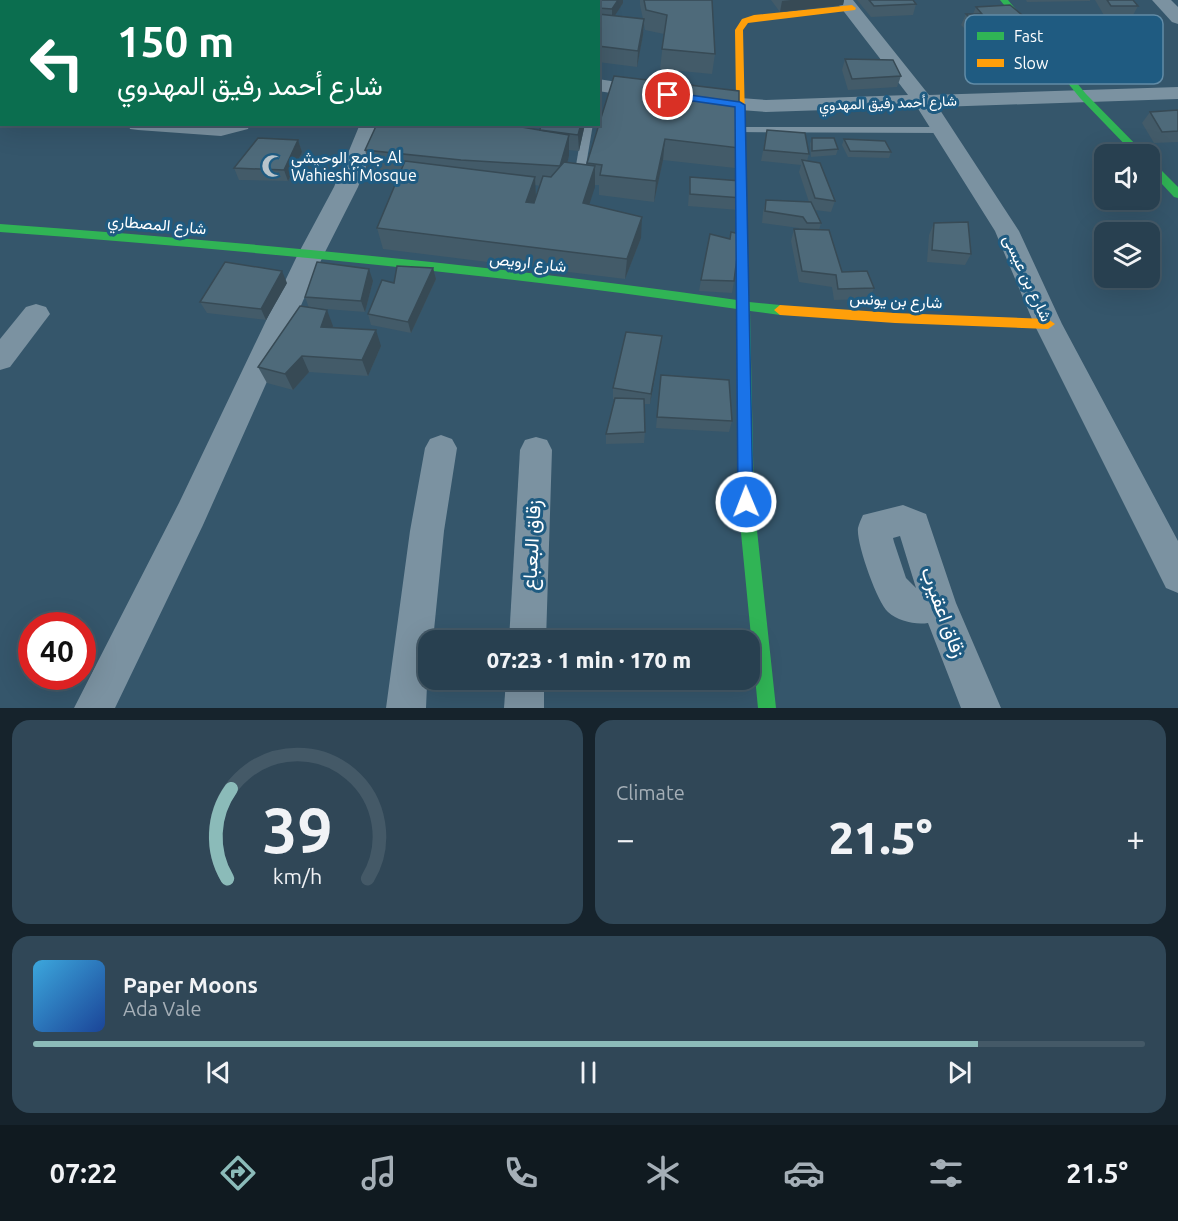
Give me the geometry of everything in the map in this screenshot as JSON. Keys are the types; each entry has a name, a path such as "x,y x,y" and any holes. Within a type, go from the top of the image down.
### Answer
{"street":[{"path":"1004,0 1016,15"},
{"path":"1161,0 1178,18"},
{"path":"767,708 746,502 739,30 745,21 754,18 848,4"},
{"name":"شارع بن عيسى","path":"848,4 924,102 1007,231 1048,324 1178,576"},
{"path":"1073,84 1130,144"},
{"path":"600,85 668,95"},
{"name":"شارع أحمد رفيق المهدوي","path":"691,98 740,105 924,102 1178,93"},
{"path":"171,126 221,129 232,126"},
{"path":"94,708 191,514 310,256 346,187 370,126"},
{"path":"1160,175 1178,194"},
{"name":"شارع المصطاري","path":"0,228 115,236 310,256"},
{"name":"شارع ارويص","path":"310,256 625,288 742,306"},
{"name":"شارع بن يونس","path":"742,306 873,316 1048,324"},
{"path":"0,358 36,314"},
{"path":"406,708 427,531 441,448"},
{"name":"زقاق البعباع","path":"527,630 536,450"},
{"name":"زقاق اعقيرب","path":"903,520 914,525 938,603 981,708"},
{"path":"524,708 525,690"}],"lane":[{"path":"579,177 588,126"},
{"path":"740,130 941,130"}],"building":[{"path":"600,0 618,0 612,9 600,8"},
{"path":"644,0 712,0 715,54 662,49 667,15 646,10"},
{"path":"869,0 913,0 916,4 874,6"},
{"path":"1107,0 1133,0 1138,6 1111,6"},
{"path":"1010,5 1022,15 966,14 982,14 976,7"},
{"path":"600,14 644,19 638,51 600,46"},
{"path":"845,59 893,60 901,76 852,79"},
{"path":"614,76 739,91 739,148 665,139 656,181 600,175 602,165 587,163"},
{"path":"1178,110 1178,131 1162,132 1150,112"},
{"path":"376,126 516,126 569,135 560,166 461,160 365,150"},
{"path":"541,126 580,126 578,135 540,130"},
{"path":"767,130 805,133 809,154 764,150"},
{"path":"258,138 298,140 284,170 234,168"},
{"path":"812,138 834,138 838,149 812,151"},
{"path":"844,139 885,141 891,152 850,151"},
{"path":"802,160 820,163 835,201 815,198"},
{"path":"405,161 535,177 526,202 534,203 543,176 551,177 564,162 595,166 583,203 642,217 627,259 377,228"},
{"path":"690,177 741,181 742,198 690,194"},
{"path":"766,200 811,202 821,223 807,223 803,217 765,211"},
{"path":"968,222 971,254 932,250 934,223"},
{"path":"794,229 829,230 842,272 867,271 874,288 838,289 836,275 802,271"},
{"path":"731,232 740,234 734,281 701,280 710,234 730,239"},
{"path":"225,262 282,271 261,309 200,302"},
{"path":"317,262 369,269 361,301 305,297"},
{"path":"397,266 433,268 408,322 368,314 382,280 394,283"},
{"path":"300,306 327,310 321,327 376,330 362,360 302,356 285,374 258,367"},
{"path":"626,332 662,336 651,394 613,388"},
{"path":"661,375 729,380 732,421 657,417"},
{"path":"615,398 644,399 645,432 606,434"}],"traffic: fast":[{"path":"1004,0 1016,15"},
{"path":"1073,84 1130,144"},
{"path":"741,166 746,502 767,708"},
{"path":"1160,175 1178,194"},
{"path":"0,228 398,262 637,290 780,310"}],"traffic: slow":[{"path":"741,166 739,30 745,21 754,18 852,8"},
{"path":"780,310 895,318 1048,324"}],"place":[{"name":"جامع الوحيشي Al Wahieshi Mosque","path":"273,166"}],"route":[{"path":"668,95 740,105 746,502"}]}
